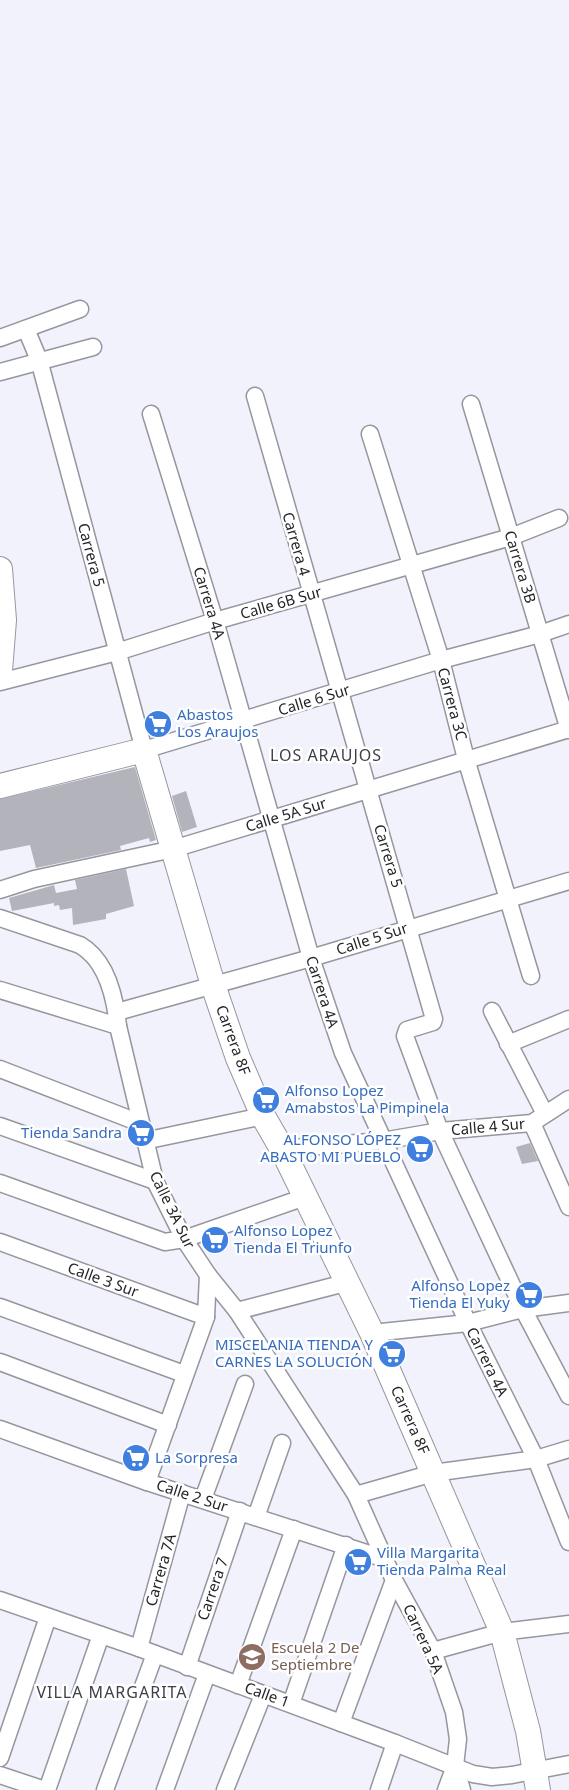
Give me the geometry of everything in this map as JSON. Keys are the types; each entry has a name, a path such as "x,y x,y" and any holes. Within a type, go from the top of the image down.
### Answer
{"street":[{"path":"0,338 80,309"},
{"name":"Carrera 5","path":"26,329 39,360 144,750"},
{"path":"0,372 93,346"},
{"name":"Carrera 4","path":"255,396 310,594 341,692"},
{"name":"Carrera 3B","path":"471,404 569,729"},
{"name":"Carrera 4A","path":"151,414 215,621 311,958 343,1053 382,1141 468,1323 536,1459 569,1542"},
{"name":"Carrera 3C","path":"370,434 441,660 466,759 531,976"},
{"name":"Calle 6B Sur","path":"0,682 117,652 215,621 411,567 511,537 559,518"},
{"path":"0,569 4,620 0,671"},
{"name":"Calle 6 Sur","path":"0,786 144,750 341,692 441,660 540,634 569,624"},
{"name":"Carrera 5","path":"341,692 368,790 410,927 434,1019 433,1022 407,1030 405,1036 440,1131"},
{"name":"Calle 5A Sur","path":"0,890 34,879 173,849 569,729"},
{"name":"Carrera 8F","path":"144,750 213,985 238,1058 263,1116 282,1149 345,1283 372,1333 502,1632 528,1731 536,1781"},
{"name":"Calle 5 Sur","path":"118,1019 213,985 311,958 569,881"},
{"name":"Calle 3A Sur","path":"0,918 80,945 92,952 102,965 118,1019 144,1141 155,1181 184,1239 208,1275 237,1311 356,1495"},
{"path":"0,990 118,1019"},
{"path":"492,1011 508,1044 539,1119 569,1207"},
{"path":"508,1044 569,1019"},
{"path":"0,1069 140,1123"},
{"name":"Calle 4 Sur","path":"282,1149 382,1141 440,1131 539,1119 569,1099"},
{"path":"144,1141 263,1116"},
{"path":"0,1126 155,1181"},
{"path":"440,1131 523,1310 569,1396"},
{"path":"0,1183 164,1242 184,1239 305,1197"},
{"name":"Calle 3 Sur","path":"0,1242 206,1317"},
{"path":"147,1482 184,1374 206,1317 208,1275"},
{"path":"237,1311 345,1283"},
{"path":"372,1333 468,1323 523,1310 569,1303"},
{"path":"0,1307 184,1374"},
{"path":"0,1362 168,1425"},
{"path":"202,1499 245,1384"},
{"name":"Calle 2 Sur","path":"1,1432 147,1482 385,1559"},
{"path":"256,1517 282,1443"},
{"path":"356,1495 434,1473 536,1459 569,1449"},
{"name":"Carrera 7A","path":"139,1648 182,1493"},
{"name":"Carrera 5A","path":"356,1495 394,1580 433,1652 454,1712 458,1739 455,1766 462,1790"},
{"name":"Carrera 7","path":"187,1667 240,1512"},
{"path":"238,1684 294,1529"},
{"path":"291,1704 346,1546"},
{"path":"341,1723 394,1580"},
{"name":"Calle 1","path":"0,1600 238,1684 263,1695 395,1742 473,1774 536,1781 569,1764"},
{"path":"0,1758 48,1617"},
{"path":"433,1652 502,1632 569,1624"},
{"path":"0,1775 46,1790 101,1635"},
{"path":"105,1790 155,1654"},
{"path":"165,1790 207,1674"},
{"path":"226,1790 263,1695"},
{"path":"379,1790 395,1742"},
{"path":"446,1790 455,1766"}],"building":[{"path":"135,767 156,840 150,842 149,838 120,846 121,850 36,868 30,845 0,851 0,799"},
{"path":"186,791 197,827 182,832 172,796"},
{"path":"126,869 134,906 106,914 106,919 73,925 72,908 60,910 59,905 54,906 54,903 12,911 9,898 54,885 56,893 77,889 75,880"},
{"path":"530,1143 538,1161 522,1164 516,1147"}],"place":[{"name":"Abastos Los Araujos","path":"158,724"},
{"name":"Alfonso Lopez Amabstos La Pimpinela","path":"266,1100"},
{"name":"Tienda Sandra","path":"141,1133"},
{"name":"ALFONSO LÓPEZ ABASTO MI PUEBLO","path":"420,1149"},
{"name":"Alfonso Lopez Tienda El Triunfo","path":"215,1240"},
{"name":"Alfonso Lopez Tienda El Yuky","path":"529,1295"},
{"name":"MISCELANIA TIENDA Y CARNES LA SOLUCIÓN","path":"392,1354"},
{"name":"La Sorpresa","path":"136,1458"},
{"name":"Villa Margarita Tienda Palma Real","path":"358,1562"},
{"name":"Escuela 2 De Septiembre","path":"252,1657"}],"district":[{"name":"LOS ARAUJOS","path":"326,755"},
{"name":"VILLA MARGARITA","path":"112,1692"}]}
